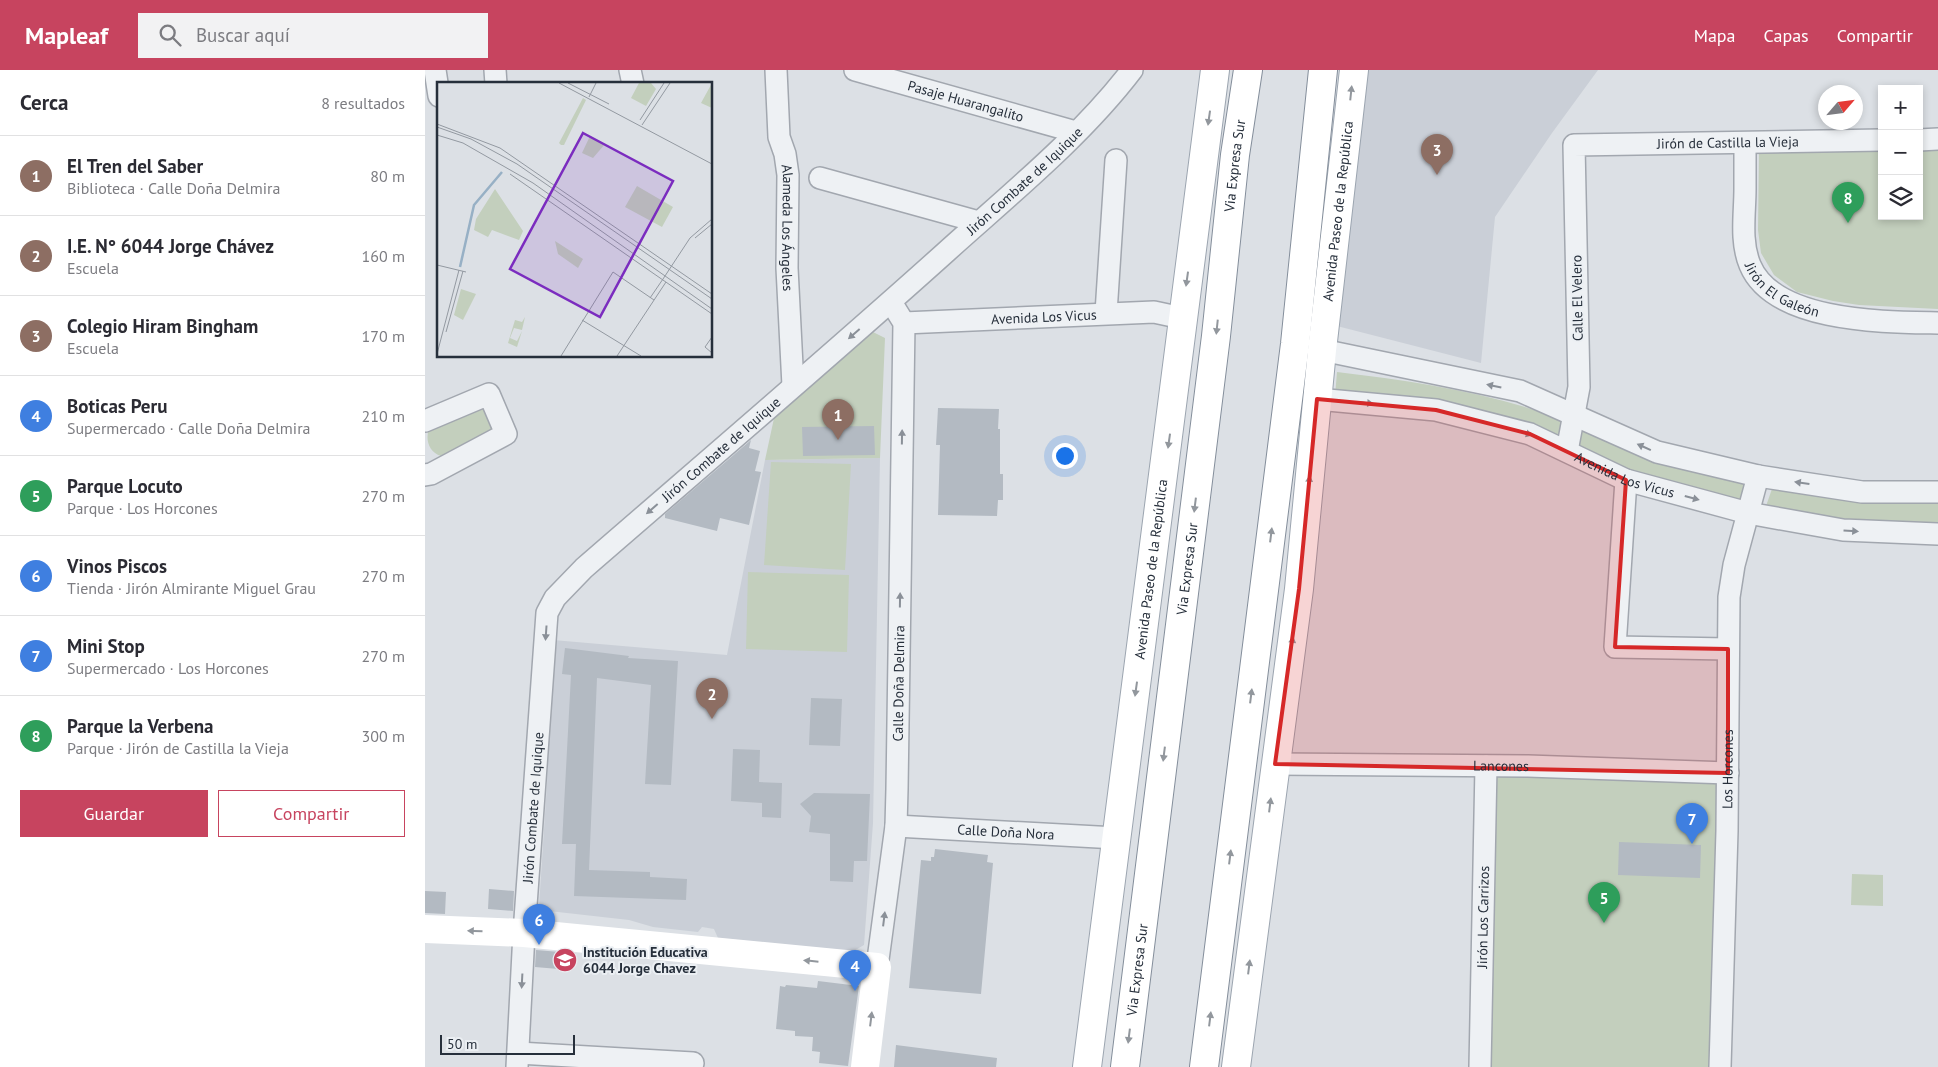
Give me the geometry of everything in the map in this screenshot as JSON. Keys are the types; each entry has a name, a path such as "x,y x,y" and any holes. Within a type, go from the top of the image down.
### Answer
{"main road":[{"name":"Avenida Paseo de la República","path":"1087,1067 1215,70"},
{"path":"1231,70 1235,155"},
{"name":"Via Expresa Sur","path":"1125,1067 1216,336 1235,155 1248,70"},
{"path":"1204,1067 1295,344 1323,70"},
{"name":"Avenida Paseo de la República","path":"1236,1067 1299,589 1322,350 1354,70"},
{"path":"425,930 524,933 877,967"},
{"name":"Calle Doña Delmira","path":"865,1067 877,967"}],"street":[{"path":"435,70 437,83"},
{"name":"Alameda Los Ángeles","path":"776,70 779,137 785,154 788,175 787,268 793,386"},
{"name":"Pasaje Huarangalito","path":"855,70 1077,132"},
{"name":"Jirón Combate de Iquique","path":"518,1060 524,933 547,613 555,598 579,572 891,302 979,222 1077,132 1115,93 1132,70"},
{"path":"1923,140 1938,139"},
{"name":"Jirón de Castilla la Vieja","path":"1574,145 1878,140"},
{"name":"Jirón El Galeón","path":"1745,143 1743,223 1745,245 1750,266 1763,283 1781,298 1830,315 1876,321 1938,323"},
{"name":"Calle El Velero","path":"1567,451 1579,387 1574,145"},
{"path":"1106,314 1116,160"},
{"path":"820,178 979,222"},
{"path":"891,302 904,323"},
{"name":"Avenida Los Vicus","path":"904,323 1154,312 1182,318"},
{"name":"Calle Doña Delmira","path":"877,967 896,826 904,323"},
{"path":"1322,350 1520,391 1657,452 1758,476 1862,492 1938,492"},
{"path":"425,421 489,394 506,434 427,469"},
{"name":"Avenida Los Vicus","path":"1317,399 1436,410 1530,434 1626,480 1748,513 1843,530 1938,534"},
{"name":"Los Horcones","path":"1720,1067 1728,774 1727,650 1730,589 1733,565 1758,476"},
{"path":"1626,480 1615,647 1727,650"},
{"name":"Lancones","path":"1275,764 1486,766 1728,774"},
{"name":"Jirón Los Carrizos","path":"1481,1067 1486,766"},
{"name":"Calle Doña Nora","path":"896,826 1116,838"},
{"path":"518,1060 693,1063"}],"highlighted area":[{"path":"1317,399 1436,410 1530,434 1626,480 1615,647 1728,649 1728,773 1275,764 1299,589"}],"shaded area":[{"path":"1364,70 1598,70 1552,133 1495,217 1481,363 1333,325"},
{"path":"880,458 873,823 864,945 852,952 718,938 714,929 702,927 698,932 653,927 629,920 549,911 539,906 547,784 553,640 727,655 765,460"}],"green space":[{"path":"1938,146 1938,309 1859,305 1833,301 1797,292 1774,275 1761,253 1758,230 1759,152 1878,148 1878,220 1923,220 1923,147"},
{"path":"873,332 885,338 880,458 765,460 776,409"},
{"path":"1337,372 1394,379 1450,389 1533,410 1560,419 1562,423 1559,438 1335,396"},
{"path":"483,407 494,428 491,433 441,456 433,452 427,437 429,428"},
{"path":"1578,424 1749,479 1740,506 1629,476 1572,449"},
{"path":"771,462 851,464 845,570 764,565"},
{"path":"1773,486 1938,500 1938,523 1852,520 1766,506"},
{"path":"748,572 849,575 847,652 746,649"},
{"path":"1494,774 1723,780 1713,1067 1488,1067"},
{"path":"1852,874 1883,875 1883,906 1851,905"}],"building":[{"path":"938,408 999,409 998,429 1000,429 1000,474 1003,474 1003,500 998,500 997,516 938,515 940,445 936,445"},
{"path":"874,426 875,455 803,456 802,427"},
{"path":"751,440 749,448 760,451 755,471 761,472 749,525 720,518 717,531 665,518 665,514"},
{"path":"565,648 629,656 628,658 678,661 671,785 645,784 651,685 597,678 589,870 650,872 650,877 687,879 686,900 574,896 576,844 562,844 571,675 562,674"},
{"path":"811,698 842,699 840,746 809,745"},
{"path":"733,749 760,750 759,782 782,783 781,818 762,817 762,803 731,801"},
{"path":"814,793 870,794 867,861 854,861 853,882 830,881 830,834 809,832 811,816 800,804"},
{"path":"1619,842 1701,845 1700,878 1618,875"},
{"path":"935,849 988,855 987,862 993,863 981,994 909,988 921,860 931,861 931,857 934,857"},
{"path":"489,889 514,891 513,911 488,909"},
{"path":"425,891 446,892 445,914 425,913"},
{"path":"536,950 572,953 570,970 535,967"},
{"path":"818,981 859,986 848,1066 819,1063 820,1052 812,1051 813,1037 795,1036 795,1031 776,1029 780,986 817,988"},
{"path":"896,1045 997,1058 996,1067 894,1067"}],"place":[{"name":"Colegio Hiram Bingham","path":"1437,175"},
{"name":"Parque la Verbena","path":"1848,223"},
{"name":"El Tren del Saber","path":"838,440"},
{"name":"I.E. N° 6044 Jorge Chávez","path":"712,719"},
{"name":"Mini Stop","path":"1692,844"},
{"name":"Parque Locuto","path":"1604,923"},
{"name":"Vinos Piscos","path":"539,945"},
{"name":"Institución Educativa 6044 Jorge Chavez","path":"565,960"},
{"name":"Boticas Peru","path":"855,991"}]}
